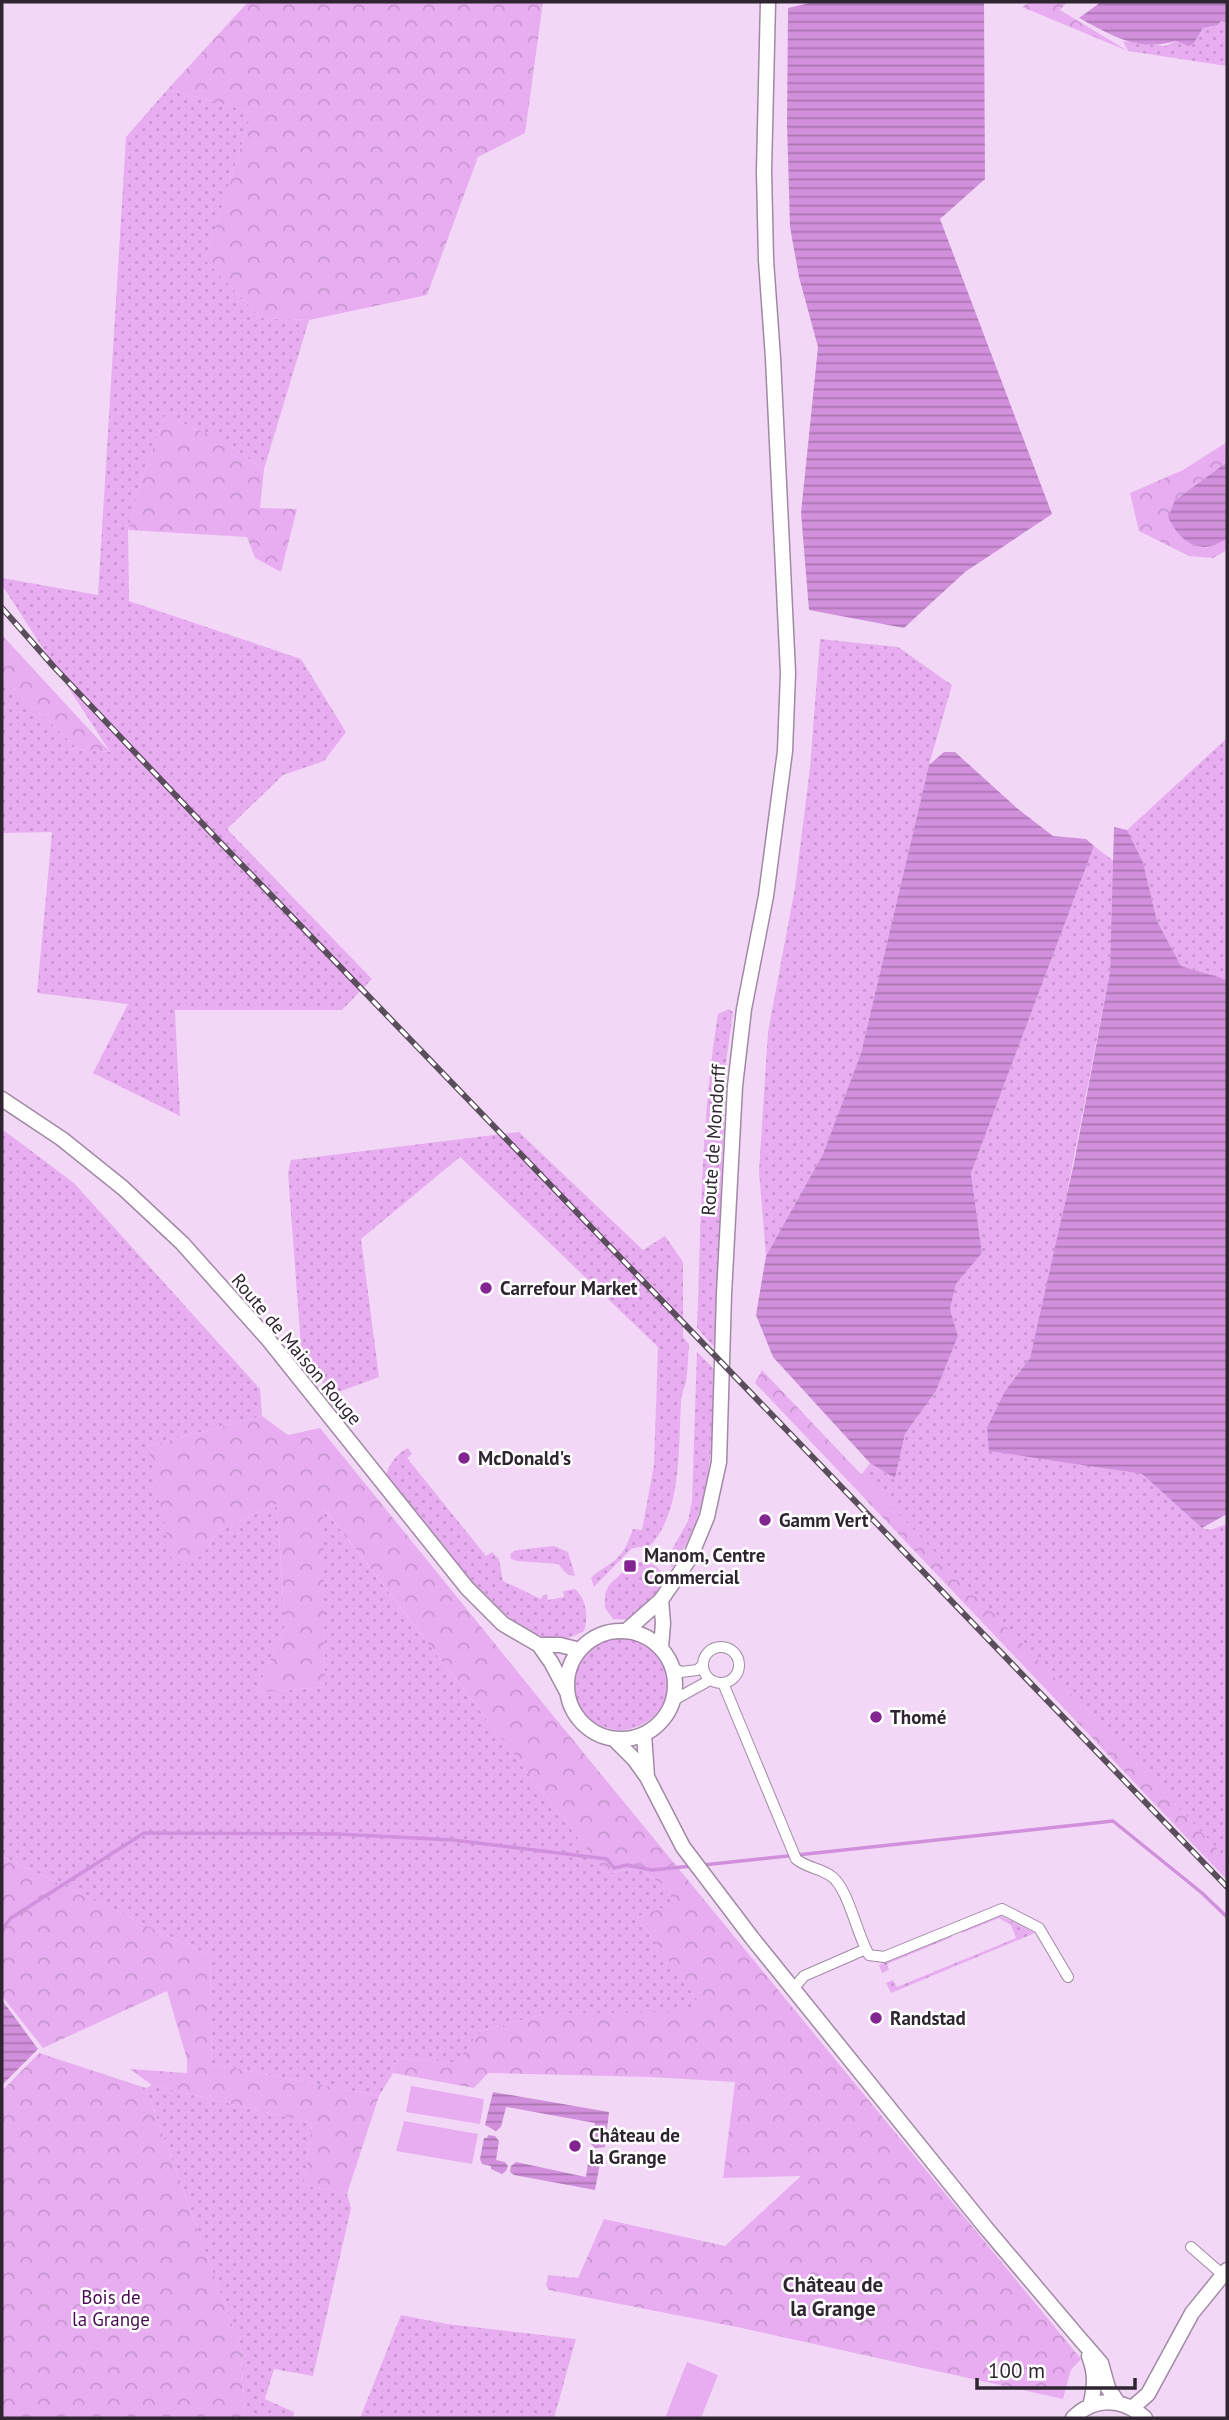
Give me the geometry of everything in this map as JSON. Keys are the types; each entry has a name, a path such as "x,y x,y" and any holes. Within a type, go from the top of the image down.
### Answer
{"main road":[{"name":"Route de Mondorff","path":"626,1631 662,1600 690,1558 703,1527 719,1462 725,1253 735,1086 744,1009 769,870 785,751 788,673 766,260 764,171 768,2"},
{"name":"Route de Maison Rouge","path":"2,1099 62,1139 113,1180 181,1243 267,1338 467,1588 503,1625 539,1645"},
{"path":"661,1648 662,1600"},
{"path":"539,1645 567,1692 575,1714 582,1724 602,1737 635,1738 645,1734 663,1720 674,1700 676,1683 672,1667 661,1648 639,1634 626,1631 601,1634 580,1650 567,1677 567,1692"},
{"path":"539,1645 560,1645 580,1650"},
{"path":"645,1734 647,1777"},
{"path":"614,1739 647,1777 683,1847 717,1892 986,2228 1101,2363 1108,2388 1125,2405 1145,2418"},
{"path":"1073,2418 1090,2406 1104,2402 1125,2405 1148,2394 1192,2313 1224,2272"},
{"path":"1080,2339 1093,2367 1095,2386 1090,2406"}],"street":[{"path":"724,1647 734,1652 739,1661 738,1671 732,1679 723,1683 710,1680 703,1665 706,1655 714,1648 724,1647"},
{"path":"672,1667 681,1672 697,1670 703,1665"},
{"path":"674,1700 710,1680"},
{"path":"723,1683 796,1859 805,1866 831,1876 841,1887 868,1952"},
{"path":"793,1989 804,1976 868,1952 884,1957 1002,1909 1039,1928 1068,1977"},
{"path":"1191,2247 1224,2272"}],"green space":[{"path":"248,2 543,2 525,133 478,157 427,295 309,320 261,318 205,260 252,112 168,89"},
{"path":"1030,2 1067,2 1060,10 1128,51 1022,7"},
{"path":"1221,21 1227,22 1227,66 1128,51 1123,41 1165,46 1176,41 1194,43 1203,28 1218,25"},
{"path":"168,89 252,112 205,260 261,318 309,320 264,469 218,438 165,416 142,478 128,530 129,601 301,659 346,732 324,761 283,775 227,829 372,979 342,1010 175,1010 180,1116 93,1073 128,1004 37,993 52,832 2,833 2,677 78,749 110,752 2,585 2,578 98,595 126,137"},
{"path":"165,416 218,438 264,469 260,508 297,509 281,572 255,558 247,537 128,530 142,478"},
{"path":"1227,442 1227,462 1175,500 1207,548 1227,539 1227,550 1213,558 1189,556 1139,531 1130,493 1183,470"},
{"path":"2,635 110,752 78,749 2,677"},
{"path":"820,639 898,647 952,685 929,765 861,1053 823,1154 766,1256 759,1171 768,1032 795,888 810,768"},
{"path":"1227,738 1227,982 1225,979 1181,966 1157,921 1143,862 1127,830"},
{"path":"1094,846 1115,862 1110,972 1054,1259 1030,1358 1005,1391 989,1450 1142,1474 1202,1528 1210,1530 1227,1524 1227,1859 861,1475 870,1463 895,1478 905,1434 936,1391 958,1336 950,1309 956,1284 982,1253 971,1173"},
{"path":"729,1009 733,1012 726,1063 716,1340 713,1346 697,1328 703,1170 708,1092 718,1014"},
{"path":"2,1129 74,1183 260,1389 262,1416 148,1446 202,1556 216,1532 277,1504 285,1626 256,1693 325,1687 322,1506 606,1874 638,1868 671,1890 671,1905 637,1917 706,2012 545,2014 481,2031 455,2063 397,2058 393,2073 379,2096 212,2064 210,1956 2,1856"},
{"path":"519,1132 643,1250 665,1236 683,1262 683,1337 689,1344 687,1377 681,1400 673,1499 668,1517 648,1548 631,1549 594,1587 591,1578 618,1557 633,1529 642,1530 654,1465 658,1347 460,1157 361,1239 379,1377 333,1394 302,1360 288,1173 291,1160"},
{"path":"697,1352 714,1369 711,1447 696,1521 672,1568 668,1557 688,1521 692,1501"},
{"path":"762,1370 1227,1859 1227,1880 755,1383"},
{"path":"262,1416 288,1435 320,1428 1081,2359 1071,2370 1063,2399 737,2327 549,2290 546,2286 548,2275 578,2278 604,2219 725,2246 801,2176 723,2178 735,2082 488,2073 474,2088 393,2073 397,2058 455,2063 481,2031 545,2014 705,2011 637,1917 671,1905 671,1890 638,1868 606,1874 323,1507 325,1687 256,1693 285,1626 277,1504 216,1532 202,1556 173,1566 148,1446"},
{"path":"408,1448 412,1454 407,1458 486,1556 492,1552 499,1559 503,1581 541,1599 547,1594 548,1600 564,1597 563,1591 575,1589 586,1608 584,1631 569,1638 553,1639 531,1631 484,1596 439,1546 386,1477 394,1460"},
{"path":"554,1546 568,1552 575,1576 568,1575 558,1564 516,1561 510,1558 511,1553 517,1550"},
{"path":"644,1561 656,1566 662,1573 659,1589 631,1620 613,1619 605,1608 605,1594 609,1585 631,1564"},
{"path":"620,1634 639,1637 654,1648 665,1663 668,1682 665,1701 654,1716 639,1727 620,1730 601,1727 586,1716 575,1701 572,1682 575,1663 586,1648 601,1637"},
{"path":"2,1856 210,1956 212,2064 379,2096 347,2194 304,2185 312,2123 152,2085 130,2069 187,2073 187,2059 167,1991 43,2048 2,1996"},
{"path":"999,1915 1035,1933 891,1993 886,1983 893,1980 897,1987 1016,1938 1011,1925 999,1918 962,1933 961,1931"},
{"path":"951,1935 952,1937 887,1964 889,1970 882,1973 879,1965"},
{"name":"Bois de la Grange","path":"39,2053 146,2088 241,2349 245,2418 2,2418 2,2091"},
{"path":"152,2085 312,2123 304,2185 347,2194 351,2208 313,2376 274,2369 265,2399 294,2412 293,2418 245,2418 241,2349 146,2088"},
{"path":"411,2086 484,2099 480,2124 406,2112"},
{"path":"404,2121 478,2134 472,2164 396,2151"},
{"path":"401,2315 447,2324 576,2339 554,2418 360,2418"},
{"path":"687,2362 718,2375 701,2418 665,2418"}],"shaded area":[{"path":"814,2 984,2 985,179 940,219 1052,514 965,572 904,628 809,610 801,513 818,347 799,277 790,227 787,124 788,8"},
{"path":"1101,2 1227,2 1227,22 1221,21 1218,25 1203,28 1194,43 1189,46 1176,41 1149,45 1114,36 1079,18"},
{"path":"1227,462 1227,539 1208,547 1193,544 1178,533 1168,517 1175,500"},
{"path":"944,752 955,752 1018,809 1053,836 1086,839 1094,846 971,1173 982,1253 956,1284 950,1309 958,1336 936,1391 905,1434 895,1478 870,1463 773,1357 756,1315 766,1256 823,1154 861,1053 929,765"},
{"path":"1114,827 1127,830 1143,862 1157,921 1181,966 1225,979 1227,982 1227,1514 1202,1528 1142,1474 989,1451 987,1428 1005,1391 1030,1358 1074,1163 1110,972"},
{"path":"2,2000 38,2049 2,2085"},
{"path":"493,2092 609,2112 605,2147 595,2148 591,2144 595,2123 506,2107 501,2127 496,2131 485,2125"},
{"path":"488,2135 495,2136 499,2141 496,2160 505,2162 508,2166 502,2174 491,2169 491,2166 482,2164 480,2159 484,2138"},
{"path":"594,2153 601,2158 595,2190 514,2175 510,2172 511,2166 516,2162 586,2177 589,2156"}],"waterway":[{"path":"703,1865 1113,1821 1202,1893 1227,1917"},
{"path":"2,1929 11,1918 144,1833 338,1834 453,1840 607,1859 614,1868 627,1865 652,1870 692,1866"}],"railway":[{"path":"2,608 54,667 217,839 1227,1887"}],"place":[{"name":"Carrefour Market","path":"486,1288"},
{"name":"McDonald's","path":"464,1458"},
{"name":"Gamm Vert","path":"765,1520"},
{"name":"Manom, Centre Commercial","path":"630,1566"},
{"name":"Thomé","path":"876,1717"},
{"name":"Randstad","path":"876,2018"},
{"name":"Château de la Grange","path":"575,2146"}],"district":[{"name":"Château de la Grange","path":"833,2297"}]}
